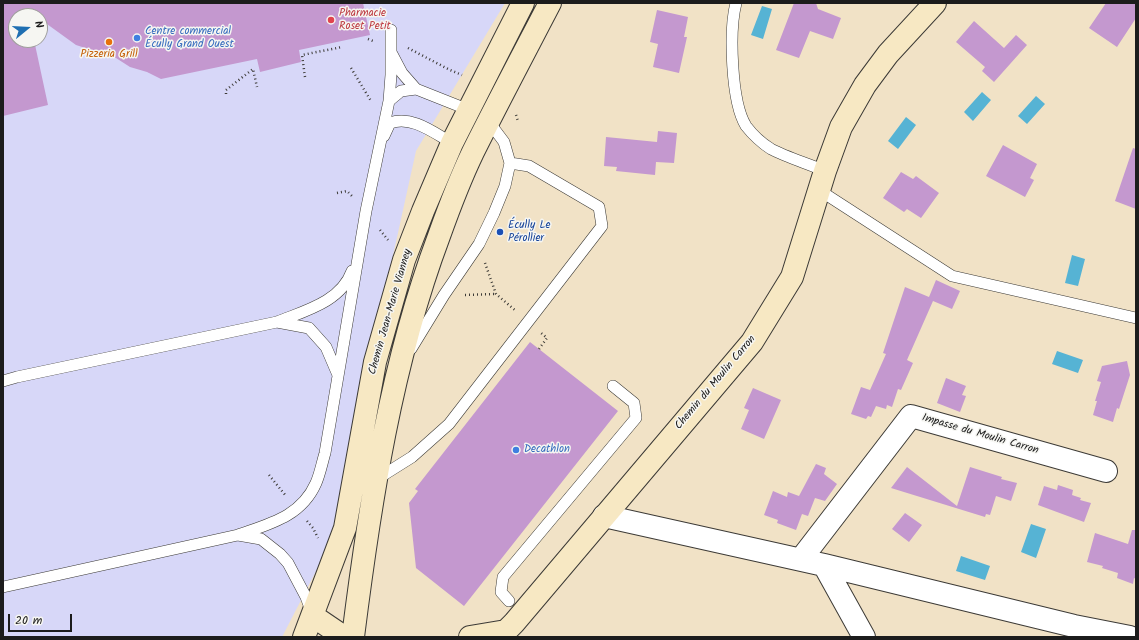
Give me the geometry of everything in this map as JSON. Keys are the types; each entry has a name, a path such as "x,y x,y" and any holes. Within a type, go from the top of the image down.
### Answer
{"street":[{"name":"Chemin Jean-Marie Vianney","path":"304,637 345,528 375,362 404,260 452,143 523,3"},
{"name":"Chemin Jean-Marie Vianney","path":"353,637 359,588 391,401 414,308 438,237 472,154 550,3"},
{"name":"Chemin du Moulin Carron","path":"506,635 604,516 752,342 792,278 822,180 841,127 865,85 888,54 935,3"},
{"path":"469,110 489,122"},
{"path":"452,143 472,154"},
{"name":"Impasse du Moulin Carron","path":"801,559 911,416 1106,471"},
{"path":"604,516 801,559 1074,626 1130,637"},
{"path":"824,565 864,637"},
{"path":"313,616 344,637"},
{"path":"470,637 506,635"}],"lane":[{"path":"736,3 732,41 733,70 737,101 746,126 757,137 771,148 822,180 952,276 1136,318"},
{"path":"3,587 238,535 278,521 296,509 305,500 316,483 325,453 359,252 389,101 391,75 391,30"},
{"path":"391,53 402,73 416,89 469,110"},
{"path":"389,101 401,91 416,89"},
{"path":"379,147 390,124 396,121 410,121 452,143"},
{"path":"400,366 444,295 479,244 505,186 510,164 504,142 489,122"},
{"path":"377,479 412,457 449,424 602,226 599,207 529,166 510,164"},
{"path":"3,381 277,322 315,308 339,292 349,280 359,252"},
{"path":"277,322 308,328 326,347 338,375"},
{"path":"509,601 501,592 503,577 636,418 634,403 613,386"},
{"path":"238,535 260,539 288,562 313,616"}],"path":[{"path":"368,40 373,40"},
{"path":"405,46 464,76"},
{"path":"305,76 302,55 342,47"},
{"path":"351,68 375,107"},
{"path":"226,94 226,90 253,69 257,87"},
{"path":"337,192 347,191 353,196"},
{"path":"378,227 392,246"},
{"path":"479,244 496,294 547,338 539,349"},
{"path":"444,295 496,294"},
{"path":"269,475 288,499"},
{"path":"304,518 313,528 319,540"}],"shaded area":[{"path":"3,3 505,3 416,151 329,546 282,637 3,637"}],"water":[{"path":"762,6 772,9 763,39 751,35"},
{"path":"982,92 991,100 973,121 964,112"},
{"path":"1036,96 1045,104 1027,124 1018,116"},
{"path":"906,117 916,125 898,149 888,141"},
{"path":"1072,255 1085,259 1078,286 1065,283"},
{"path":"1057,351 1083,360 1078,373 1052,364"},
{"path":"1031,524 1046,529 1036,558 1021,552"},
{"path":"961,556 990,566 985,580 956,571"}],"building":[{"path":"3,3 363,3 370,35 299,50 301,62 260,72 257,59 161,79 147,72 130,67 116,58 76,45 48,25 48,8 8,8 8,48 36,48 48,105 3,116"},
{"path":"794,3 816,3 818,9 841,18 833,39 810,31 799,58 776,50"},
{"path":"1106,3 1136,3 1136,18 1117,47 1089,28"},
{"path":"657,10 688,17 684,37 687,37 679,73 653,67 658,44 650,42"},
{"path":"974,21 1004,48 1016,35 1027,45 994,82 982,71 985,67 956,42"},
{"path":"658,131 677,133 674,163 656,162 655,175 616,171 617,167 604,166 606,137 657,142"},
{"path":"1003,145 1037,164 1030,178 1034,180 1025,197 986,176"},
{"path":"1133,148 1136,149 1136,209 1115,201"},
{"path":"901,172 913,179 916,176 939,193 921,218 907,209 904,212 883,198"},
{"path":"936,280 960,291 952,309 933,301 907,360 913,363 901,390 898,389 892,407 887,405 886,409 876,406 871,417 868,416 866,419 851,414 861,387 870,390 886,354 883,353 905,287 929,297"},
{"name":"Decathlon","path":"530,342 618,411 464,606 416,568 409,503 418,491 415,489"},
{"path":"1127,361 1130,375 1119,409 1117,408 1113,422 1093,415 1097,401 1095,401 1101,382 1097,381 1102,366"},
{"path":"946,378 966,386 962,395 966,396 960,412 937,403"},
{"path":"753,388 781,400 764,439 741,429 749,410 744,408"},
{"path":"816,464 826,468 824,474 837,484 825,501 815,498 808,516 802,514 796,530 777,523 778,520 764,515 773,491 787,497 788,492 799,496"},
{"path":"907,467 957,506 970,467 1002,477 1001,479 1017,483 1011,501 996,496 990,515 986,514 985,517 891,488"},
{"path":"1058,485 1073,490 1072,495 1081,498 1080,500 1091,503 1084,522 1038,505 1044,486 1057,490"},
{"path":"905,513 922,525 909,542 892,529"},
{"path":"1132,530 1136,530 1136,579 1134,578 1133,584 1117,578 1118,573 1102,568 1103,566 1087,562 1095,533 1128,544"}],"place":[{"name":"Pharmacie Roset Petit","path":"331,20"},
{"name":"Centre commercial Écully Grand Ouest","path":"137,38"},
{"name":"Pizzeria Grill","path":"109,42"},
{"name":"Écully Le Pérollier","path":"500,232"},
{"name":"Decathlon","path":"516,450"}]}
